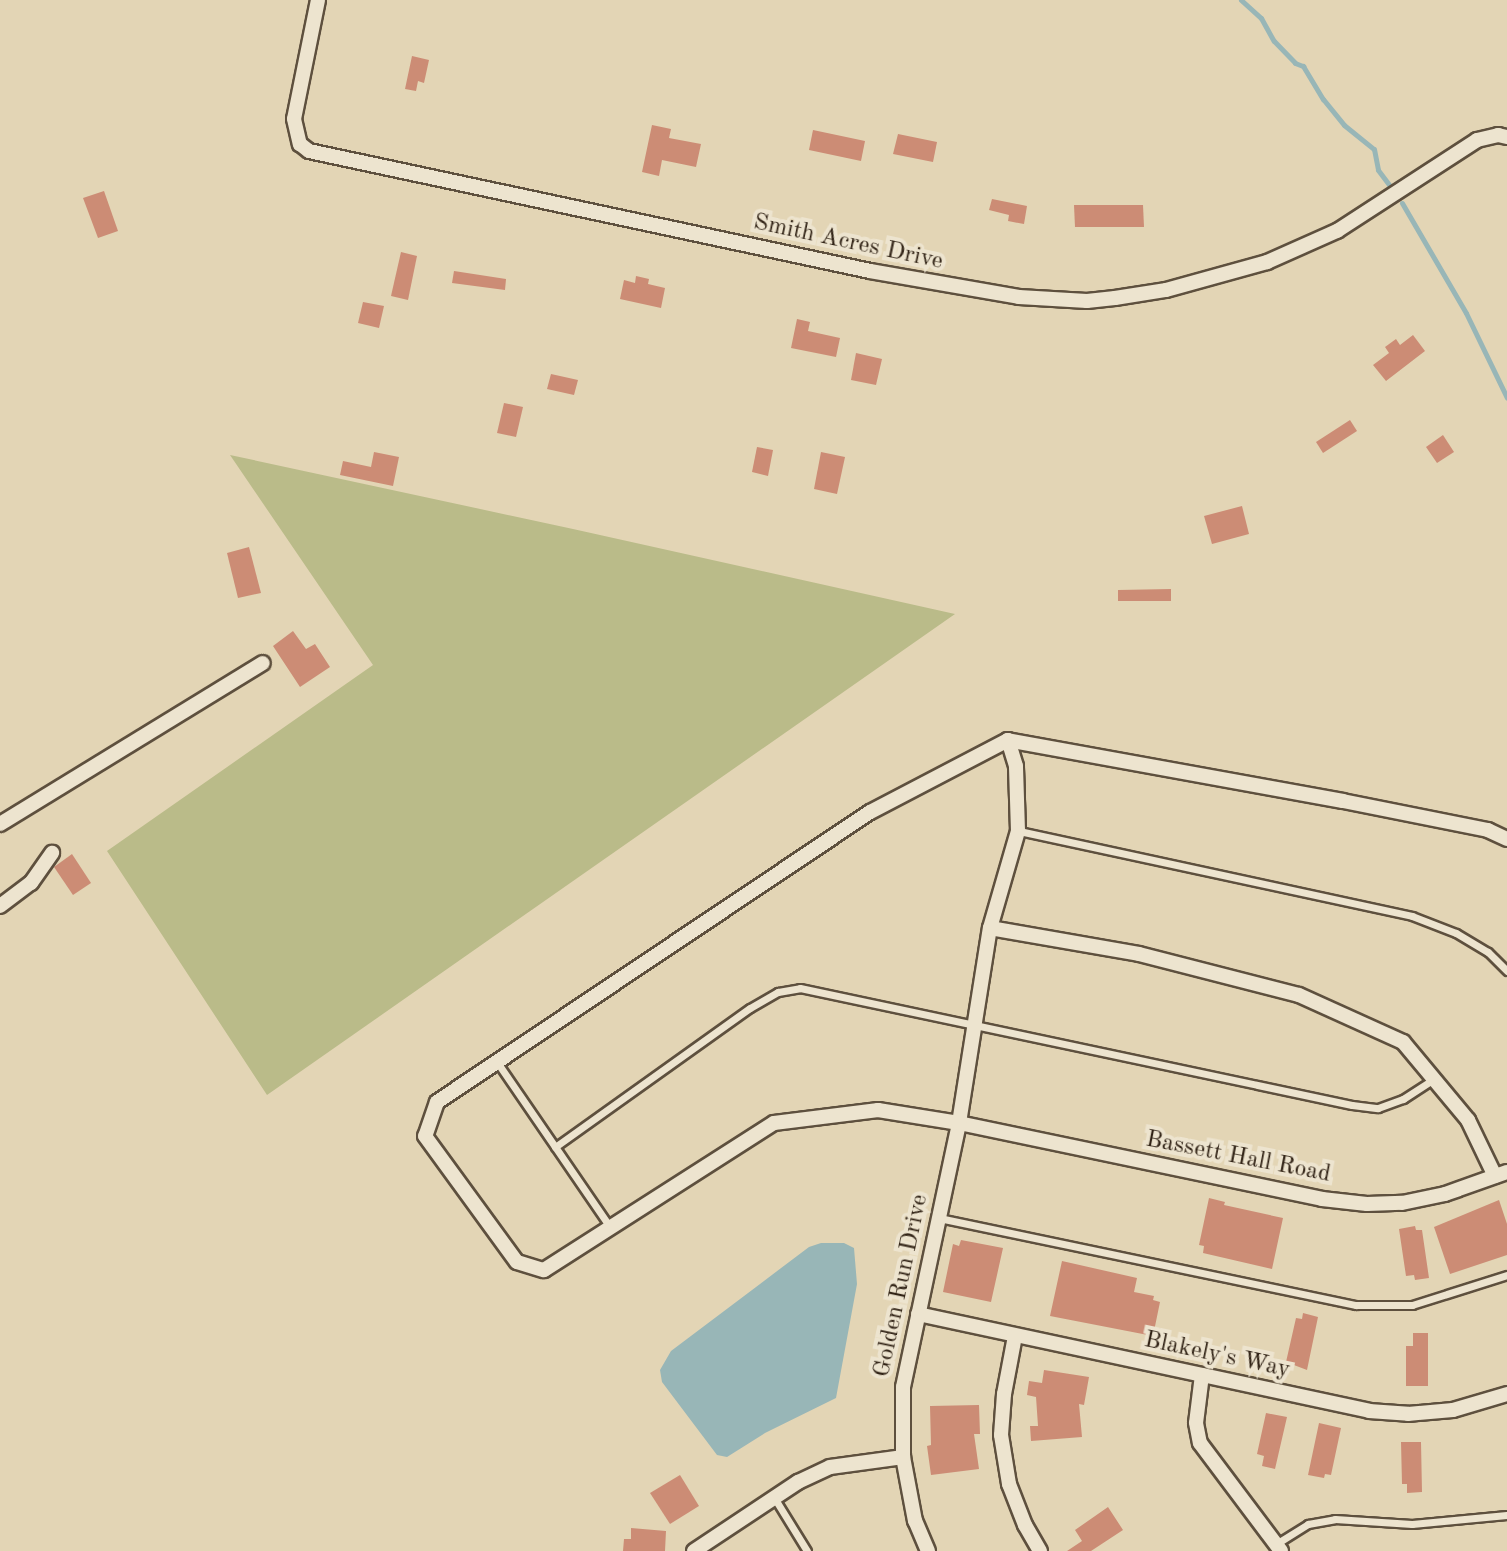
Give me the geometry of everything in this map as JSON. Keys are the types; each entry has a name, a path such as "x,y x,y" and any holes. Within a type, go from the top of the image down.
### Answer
{"street":[{"name":"Smith Acres Drive","path":"318,0 294,119 300,144 309,151 870,271 1019,297 1087,301 1115,298 1166,290 1267,262 1337,231 1477,140 1507,137"},
{"path":"0,824 263,663"},
{"path":"497,1062 870,812 1008,740 1358,804 1488,830 1507,839"},
{"name":"Golden Run Drive","path":"928,1551 915,1521 903,1457 903,1387 959,1123 990,928 1018,831 1016,766 1008,740"},
{"path":"0,906 31,883 52,853"},
{"path":"990,928 1139,954 1299,995 1403,1042 1468,1120 1501,1174"},
{"name":"Bassett Hall Road","path":"497,1062 437,1102 425,1136 517,1262 544,1270 774,1123 878,1110 959,1123 1322,1199 1367,1204 1402,1203 1445,1194 1501,1174"},
{"name":"Blakely's Way","path":"918,1314 1369,1411 1408,1414 1453,1410 1507,1394"},
{"path":"1015,1336 1004,1394 1001,1435 1009,1484 1025,1525 1040,1551"},
{"path":"1202,1375 1196,1423 1200,1443 1279,1548"},
{"path":"694,1551 774,1498 830,1467 903,1457"}],"lane":[{"path":"1018,831 1412,916 1456,933 1488,952 1507,971"},
{"path":"555,1147 778,992 800,988 1365,1107 1378,1108 1403,1099 1434,1079"},
{"path":"497,1062 611,1229"},
{"path":"939,1218 1356,1305 1412,1305 1507,1275"},
{"path":"774,1498 807,1551"},
{"path":"1279,1548 1308,1524 1335,1519 1412,1524 1507,1515"}],"green space":[{"path":"230,455 955,614 267,1095 107,851 373,665"}],"water":[{"path":"821,1243 844,1243 854,1248 857,1284 836,1398 765,1433 727,1457 717,1455 662,1382 660,1370 671,1351 809,1247"}],"building":[{"path":"412,56 429,60 424,83 418,81 416,91 405,89"},
{"path":"652,125 671,129 669,138 701,144 696,167 662,160 659,176 642,172"},
{"path":"813,130 865,141 861,161 809,150"},
{"path":"898,134 937,142 933,162 893,154"},
{"path":"104,191 118,231 98,238 83,198"},
{"path":"992,199 1027,206 1024,224 1008,221 1009,215 989,210"},
{"path":"1074,205 1143,205 1144,227 1075,227"},
{"path":"401,252 417,256 408,300 391,296"},
{"path":"454,271 506,279 505,290 452,283"},
{"path":"636,276 649,279 648,284 665,288 661,308 620,299 624,280 635,283"},
{"path":"363,302 384,306 379,328 358,323"},
{"path":"797,319 810,322 808,331 840,338 836,357 791,348"},
{"path":"1413,335 1425,351 1386,381 1373,365 1389,353 1385,347 1396,339 1400,345"},
{"path":"856,353 882,359 876,385 851,380"},
{"path":"551,374 578,380 574,395 547,389"},
{"path":"504,403 523,407 516,437 497,433"},
{"path":"1350,420 1357,431 1323,453 1316,442"},
{"path":"1443,435 1454,452 1437,463 1426,447"},
{"path":"757,447 773,450 768,476 752,472"},
{"path":"374,452 399,457 393,486 340,475 343,461 371,467"},
{"path":"821,452 845,457 837,494 814,489"},
{"path":"1242,506 1249,534 1212,544 1204,516"},
{"path":"249,547 261,593 238,598 227,553"},
{"path":"1171,589 1171,601 1118,601 1118,590"},
{"path":"293,631 306,649 315,644 330,667 300,687 273,646"},
{"path":"72,854 91,883 73,895 54,867"},
{"path":"1209,1198 1225,1202 1224,1205 1283,1218 1272,1269 1203,1253 1204,1246 1199,1245"},
{"path":"1499,1200 1507,1224 1507,1255 1450,1274 1434,1227"},
{"path":"1415,1226 1416,1230 1422,1230 1429,1278 1415,1280 1414,1275 1406,1276 1399,1229"},
{"path":"961,1240 1003,1248 991,1302 943,1292 953,1244 959,1246"},
{"path":"1062,1261 1137,1278 1134,1292 1154,1296 1153,1300 1160,1302 1153,1336 1050,1316"},
{"path":"1303,1313 1318,1317 1307,1370 1286,1362 1296,1318 1302,1319"},
{"path":"1413,1333 1428,1333 1428,1386 1406,1386 1406,1346 1413,1346"},
{"path":"1044,1370 1089,1377 1084,1405 1079,1404 1082,1437 1031,1441 1030,1426 1038,1426 1036,1397 1027,1395 1029,1381 1042,1383"},
{"path":"979,1405 980,1434 974,1434 979,1469 931,1475 927,1446 931,1445 930,1406"},
{"path":"1266,1413 1287,1417 1275,1469 1262,1466 1264,1456 1257,1454"},
{"path":"1319,1423 1341,1428 1331,1475 1325,1474 1324,1478 1308,1475"},
{"path":"1401,1442 1421,1442 1422,1492 1407,1493 1407,1484 1402,1484"},
{"path":"680,1475 699,1506 670,1524 650,1493"},
{"path":"1108,1507 1123,1530 1091,1551 1067,1551 1082,1541 1075,1530"},
{"path":"631,1528 666,1531 665,1551 623,1551 624,1539 631,1539"}],"waterway":[{"path":"1241,0 1261,18 1274,41 1295,63 1303,66 1323,99 1344,125 1374,149 1378,170 1390,186"},
{"path":"1402,203 1466,313 1507,398"}]}
